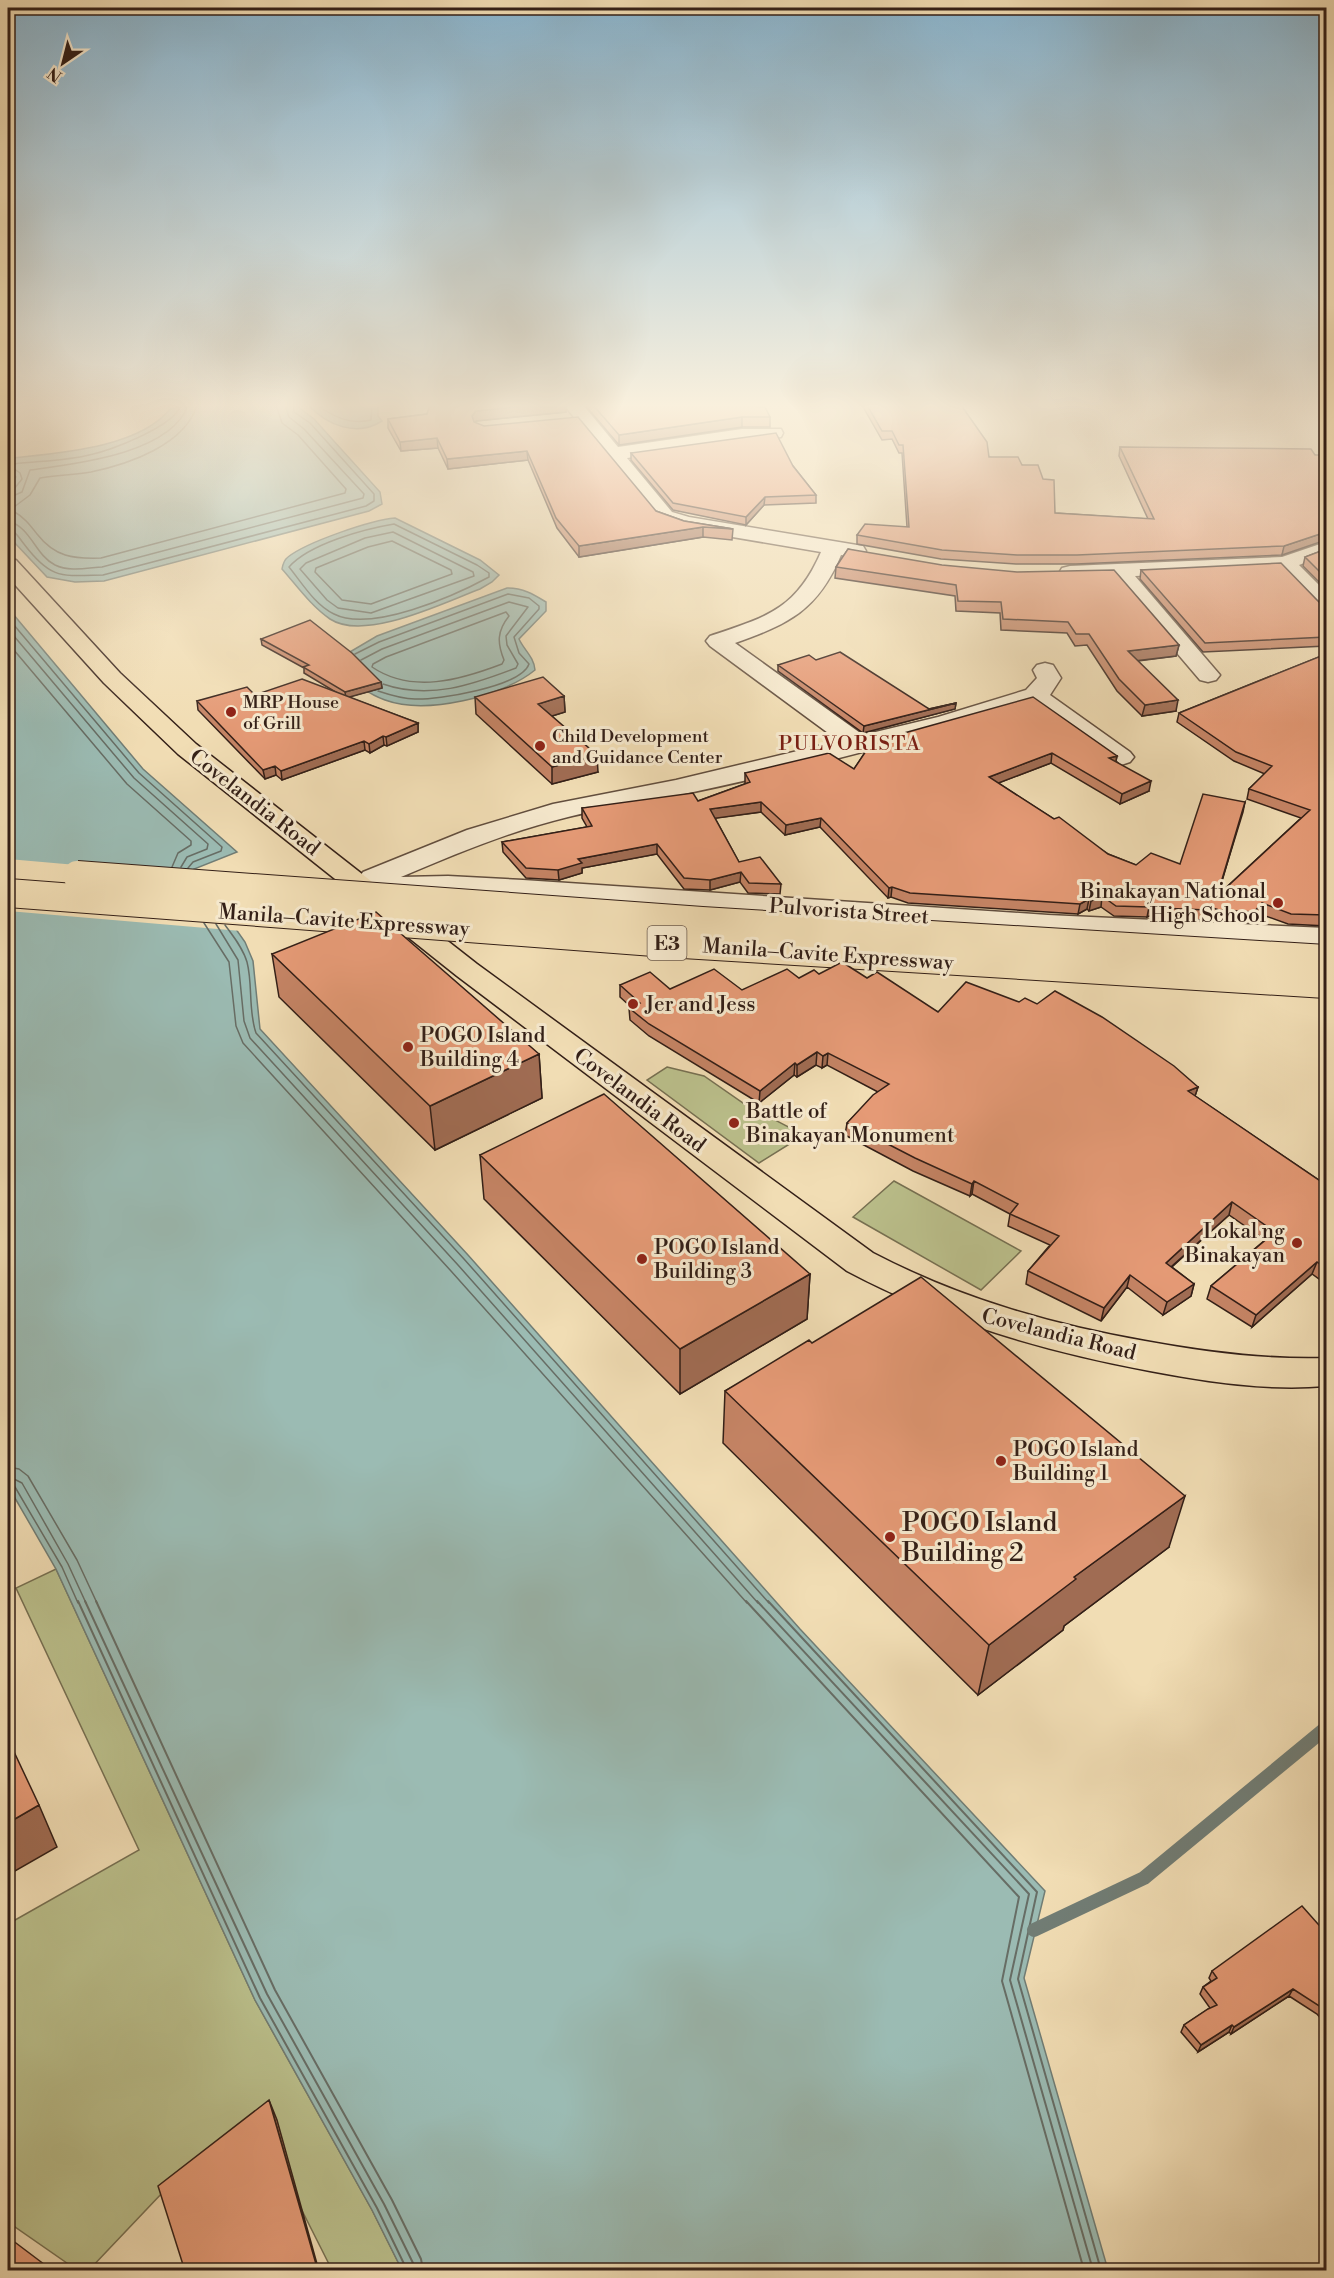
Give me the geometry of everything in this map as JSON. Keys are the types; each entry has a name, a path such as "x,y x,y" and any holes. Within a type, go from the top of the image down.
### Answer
{"main road":[{"name":"Covelandia Road","path":"8,565 112,678 187,749 272,818 366,881 467,970 628,1092 837,1246 882,1274 923,1294 970,1312 1096,1347 1236,1370 1326,1372"},
{"name":"Manila–Cavite Expressway","path":"8,870 471,906 1326,959"},
{"name":"Manila–Cavite Expressway","path":"8,893 446,928 1072,971 1326,984"}],"street":[{"path":"661,511 674,520 879,556"},
{"path":"834,547 824,574 800,606 780,619 718,641 859,744"},
{"path":"1046,573 1285,563 1326,548"},
{"path":"1285,563 1326,604"},
{"path":"1118,570 1208,675"},
{"path":"366,881 477,836 562,810 676,788 859,744 947,722 1035,695 1044,688 1049,678 1045,670"},
{"path":"1035,695 1121,758"},
{"name":"Pulvorista Street","path":"366,881 399,885 448,884 523,888 1048,924 1326,937"}],"green space":[{"path":"667,1067 704,1076 746,1105 804,1135 759,1163 647,1080"},
{"path":"894,1181 1021,1251 981,1290 853,1217"},
{"path":"56,1569 255,2000 372,2210 402,2270 332,2270 274,2155 165,2190 89,2270 77,2270 8,2222 8,1924 139,1850 16,1588"}],"water":[{"path":"8,511 368,511 104,581 75,582 47,577 14,542 8,529"},
{"path":"395,518 480,560 499,575 480,589 405,618 363,626 345,625 330,619 310,602 282,569 287,558 309,545 356,527"},
{"path":"507,588 528,592 546,602 546,611 519,639 531,657 535,670 521,680 463,701 421,705 402,704 379,698 342,672 343,656 377,636"},
{"path":"8,608 143,769 237,852 194,869 245,942 253,961 260,1029 468,1255 800,1629 1045,1891 1024,1978 1108,2270 402,2270 372,2210 255,2000 56,1569 8,1486"}],"pier":[{"path":"8,859 202,876 241,931 8,911"}],"building":[{"path":"553,511 657,511 684,521 733,529 703,527 579,546"},
{"path":"716,511 751,511 746,517"},
{"path":"908,511 1055,511 1154,519 1150,511 1326,511 1326,532 1284,546 1077,555 1017,555 942,550 857,535 865,524 909,527"},
{"path":"848,549 942,565 1017,572 1114,570 1179,645 1128,651 1178,700 1145,705 1119,679 1089,634 1076,634 1068,622 1003,619 1001,602 958,601 956,585 836,567"},
{"path":"1326,549 1326,578 1305,557"},
{"path":"1281,563 1319,602 1326,604 1326,637 1205,643 1141,570"},
{"path":"310,620 352,653 381,682 345,692 303,667 309,665 261,639"},
{"path":"840,652 929,709 956,703 864,726 778,665 809,655 816,660"},
{"path":"1326,654 1326,915 1291,914 1262,903 1254,912 1219,910 1210,907 1207,910 1159,908 1154,905 1149,907 1116,906 1102,896 1080,904 910,893 889,888 821,818 786,825 761,802 710,809 739,862 760,857 781,884 749,883 741,872 710,880 684,878 657,844 578,859 582,863 558,870 526,868 502,842 592,826 582,808 693,793 698,801 750,782 745,773 829,753 854,769 872,742 1033,697 1117,756 1109,758 1151,781 1122,794 1052,753 989,777 1054,819 1059,817 1108,854 1136,865 1151,853 1180,864 1203,794 1245,802 1217,896 1310,810 1249,789 1272,766 1236,752 1179,713"},
{"path":"543,677 564,696 538,704 597,755 552,767 475,697"},
{"path":"302,679 418,723 386,737 383,736 369,744 364,741 281,771 275,766 263,770 197,701 247,687 255,695"},
{"path":"376,912 539,1054 430,1106 272,954"},
{"path":"842,962 867,978 877,972 938,1012 966,982 1019,1002 1025,998 1037,1004 1055,991 1102,1017 1174,1066 1198,1087 1188,1091 1326,1185 1326,1269 1317,1262 1256,1315 1211,1286 1275,1232 1232,1202 1166,1263 1194,1284 1167,1302 1130,1275 1104,1308 1028,1271 1059,1236 1010,1214 1018,1204 974,1181 972,1184 915,1158 847,1123 873,1095 889,1084 828,1053 823,1056 817,1052 797,1065 795,1063 760,1091 649,1024 629,1008 640,1003 620,985 650,972 670,989 714,969 742,990 787,969 799,978 814,970 819,974"},
{"name":"POGO Island Building 3","path":"604,1094 810,1274 680,1349 480,1155"},
{"path":"921,1277 1185,1496 1074,1577 1076,1579 989,1645 725,1391 809,1340 812,1343"},
{"path":"8,1739 39,1805 8,1823"},
{"path":"1302,1906 1326,1933 1326,2013 1321,2007 1293,1989 1201,2045 1184,2025 1217,2005 1203,1987 1217,1978 1212,1971"},
{"path":"269,2100 318,2271 185,2271 158,2186"},
{"path":"8,2237 53,2271 8,2271"}],"waterway":[{"path":"1034,1930 1144,1878 1326,1728"}],"place":[{"name":"MRP House of Grill","path":"231,712"},
{"name":"Child Development and Guidance Center","path":"540,746"},
{"name":"Binakayan National High School","path":"1278,903"},
{"name":"Jer and Jess","path":"633,1004"},
{"name":"POGO Island Building 4","path":"408,1047"},
{"name":"Battle of Binakayan Monument","path":"734,1123"},
{"name":"Lokal ng Binakayan","path":"1297,1243"},
{"name":"POGO Island Building 3","path":"642,1259"},
{"name":"POGO Island Building 1","path":"1001,1461"},
{"name":"POGO Island Building 2","path":"890,1537"}],"district":[{"name":"PULVORISTA","path":"850,743"}]}
